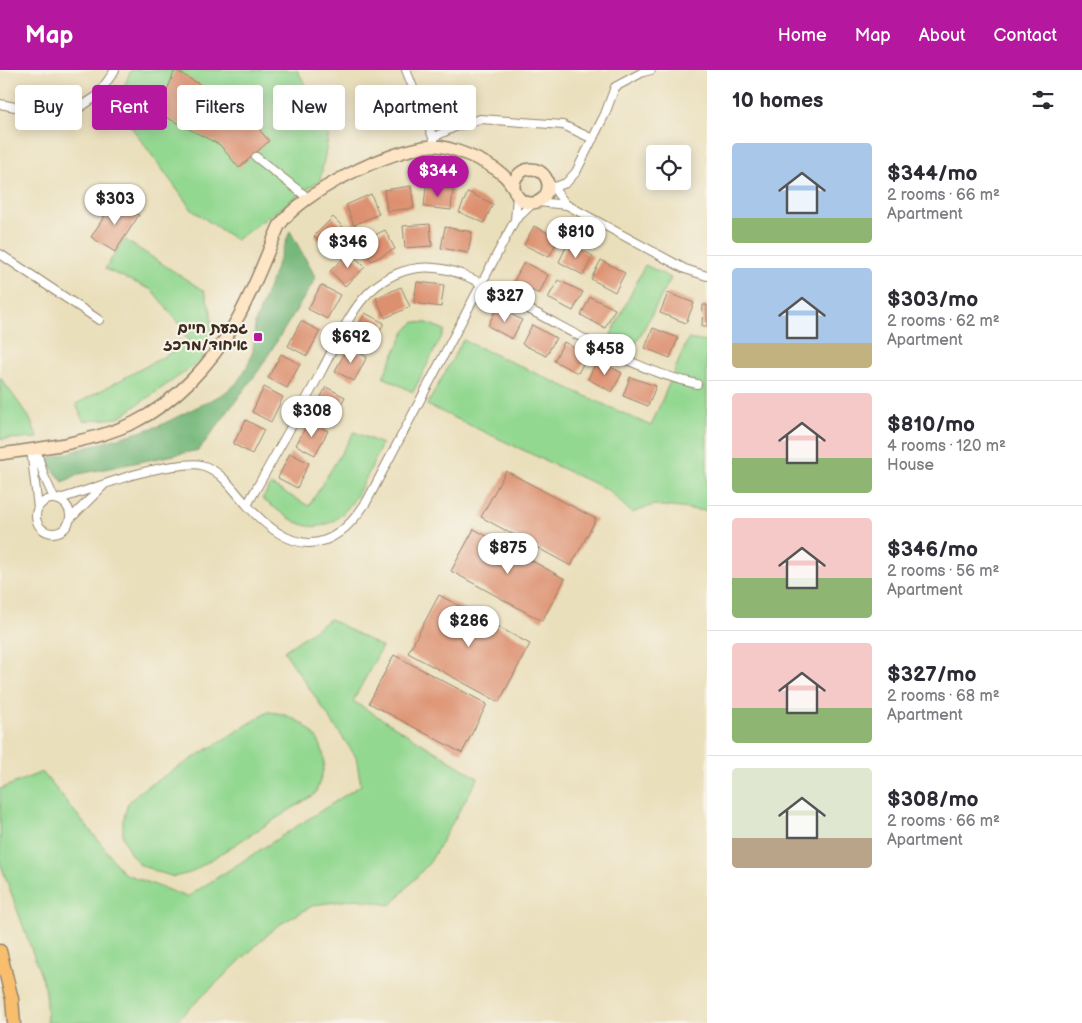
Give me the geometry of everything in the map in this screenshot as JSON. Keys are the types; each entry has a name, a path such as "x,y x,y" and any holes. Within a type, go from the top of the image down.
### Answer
{"main road":[{"path":"0,951 12,999 14,1023"}],"street":[{"path":"0,104 66,117 96,96 116,70"},
{"path":"406,70 434,141 496,170 508,180 516,193 524,201 567,205"},
{"path":"550,184 566,183 576,172 593,139 615,87 643,72 651,70"},
{"path":"0,454 33,450 100,434 133,422 152,412 182,390 199,372 234,324 249,296 279,226 285,217 308,198 349,175 392,156 434,141 454,127 480,118 563,125 593,139"},
{"path":"256,157 308,198"},
{"path":"496,170 507,172 529,169 540,171 567,205 685,269 707,276"},
{"path":"515,220 516,178 524,171"},
{"path":"38,508 44,501 56,499 128,476 162,467 199,464 212,468 274,530 295,542 318,543 329,539 350,523 367,501 515,220 546,195 550,184"},
{"path":"0,254 99,320"},
{"path":"247,505 361,301 373,287 385,278 402,272 434,267 448,270 482,284 605,349 652,371 697,384"},
{"path":"33,450 56,499 67,506 70,511 70,519"},
{"path":"33,450 38,508 36,518 41,528 45,531 56,533 61,531 104,484"}],"green space":[{"path":"131,70 297,70 305,85 273,85 273,130 330,130 320,180 236,240 192,210 134,130 167,130 167,85 125,85"},
{"path":"290,231 316,278 259,370 199,450 79,474 63,482 50,466 48,459 159,426 223,394 236,384 247,367 253,351 255,323"},
{"path":"124,239 204,291 211,311 212,331 201,361 118,418 83,421 76,404 189,343 180,325 152,290 105,269"},
{"path":"645,265 671,278 633,349 610,337"},
{"path":"414,322 427,323 445,330 413,392 383,377 404,333"},
{"path":"688,339 707,342 707,511 654,505 632,513 608,490 427,405 463,340 651,426"},
{"path":"0,377 29,417 38,438 0,439"},
{"path":"354,432 382,444 362,487 342,514 331,522 317,526 301,524 262,499 271,485 309,506"},
{"path":"330,619 382,647 353,701 478,778 430,862 391,905 356,899 314,905 277,926 174,1023 47,1023 45,987 0,862 0,789 42,772 123,873 187,897 361,785 356,757 284,651"},
{"path":"268,712 288,716 298,721 314,734 323,753 324,763 315,794 190,873 174,877 139,864 130,853 123,838 123,821 128,803 140,791"}],"building":[{"path":"175,70 201,85 177,85 177,123 167,118 167,90"},
{"path":"191,130 260,130 269,141 239,168 220,145"},
{"path":"411,186 414,208 387,211 384,190"},
{"path":"426,186 453,189 451,210 424,207"},
{"path":"468,192 493,204 484,223 459,212"},
{"path":"371,194 379,214 354,225 346,205"},
{"path":"115,200 139,215 115,252 91,237"},
{"path":"333,217 348,232 329,251 314,236"},
{"path":"430,224 432,246 405,248 403,226"},
{"path":"534,226 559,238 549,257 524,245"},
{"path":"445,227 472,232 468,253 441,248"},
{"path":"385,230 395,249 371,261 361,242"},
{"path":"568,243 593,256 583,275 559,262"},
{"path":"350,252 365,267 345,286 330,271"},
{"path":"601,260 625,273 615,292 591,279"},
{"path":"524,262 548,275 539,294 514,281"},
{"path":"558,280 583,292 573,311 548,298"},
{"path":"417,282 444,285 441,307 414,303"},
{"path":"321,285 340,295 327,319 308,309"},
{"path":"401,287 410,307 385,318 376,298"},
{"path":"668,293 694,303 686,323 660,313"},
{"path":"590,297 615,309 605,328 581,315"},
{"path":"703,305 707,305 707,326 702,326"},
{"path":"497,307 522,320 512,339 488,326"},
{"path":"365,313 384,323 371,347 353,337"},
{"path":"301,321 320,331 307,356 288,346"},
{"path":"532,325 556,338 546,356 522,344"},
{"path":"653,328 678,338 670,358 645,348"},
{"path":"564,342 588,355 578,373 554,361"},
{"path":"348,347 367,357 354,381 335,371"},
{"path":"281,354 300,364 287,388 268,378"},
{"path":"597,360 622,373 612,392 588,379"},
{"path":"630,377 656,386 648,406 623,396"},
{"path":"264,387 283,397 271,422 252,412"},
{"path":"326,387 345,397 332,421 313,412"},
{"path":"246,420 264,430 252,454 233,444"},
{"path":"309,421 328,431 315,455 296,445"},
{"path":"290,453 309,463 297,488 278,478"},
{"path":"506,471 596,519 571,566 481,517"},
{"path":"474,529 565,579 542,621 451,571"},
{"path":"439,595 530,644 499,702 408,653"},
{"path":"394,655 487,704 462,753 369,703"}],"place":[{"name":"גבעת חיים איחוד/מרכז","path":"258,337"}]}
